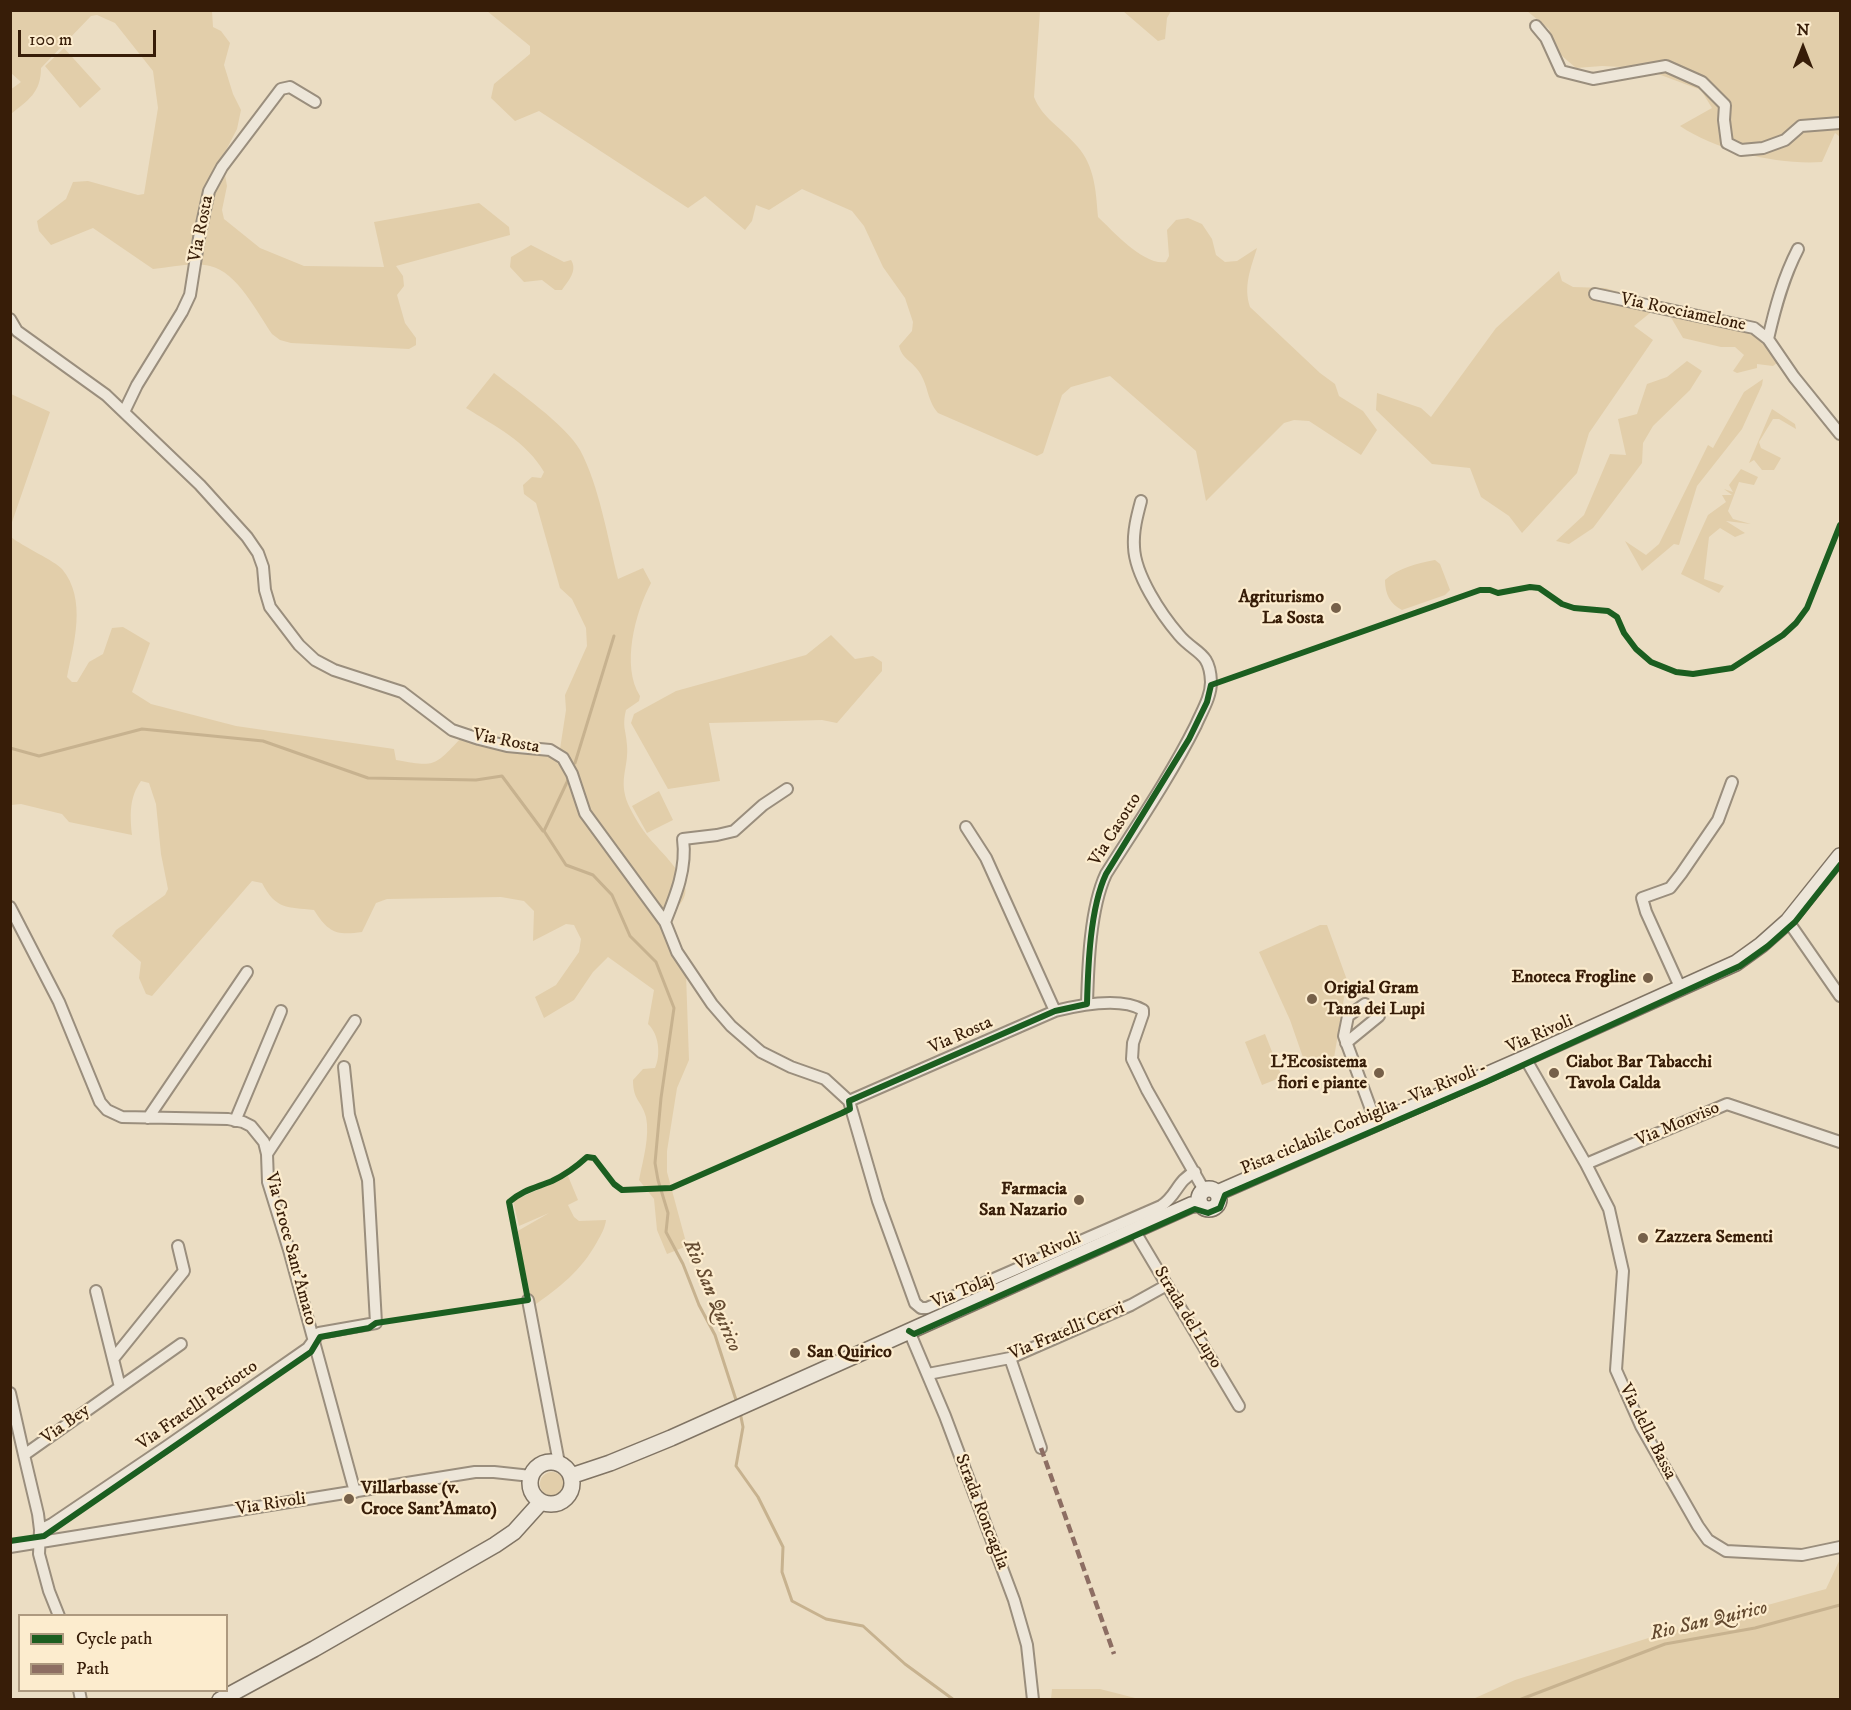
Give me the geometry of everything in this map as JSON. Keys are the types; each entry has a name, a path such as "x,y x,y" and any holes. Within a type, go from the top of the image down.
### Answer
{"street":[{"path":"1536,26 1546,38 1561,71 1593,79 1666,66 1702,82 1725,105 1727,143 1741,150 1763,148 1785,140 1801,126 1840,123"},
{"name":"Via Rosta","path":"124,412 137,385 190,295 209,191 222,167 281,89 290,87 315,102"},
{"name":"Via Rocciamelone","path":"1767,339 1784,281 1798,249"},
{"name":"Via Rocciamelone","path":"1595,294 1754,328 1767,339 1840,434"},
{"name":"Via Rosta","path":"10,319 14,331 106,395 200,485 247,537 263,567 265,590 270,607 315,660 334,670 402,692 438,721 452,729 507,746 550,750 563,758 572,774 585,813 665,922 677,952 712,1004 731,1026 761,1052 790,1067 825,1079 849,1101 1055,1011 1087,1004 1122,1004 1143,1010 1133,1043 1132,1059 1207,1196"},
{"name":"Via Casotto","path":"1087,1004 1091,945 1099,888 1189,739 1207,702 1211,685 1206,658 1181,637 1162,613 1142,577 1134,547 1135,526 1141,501"},
{"path":"1680,987 1646,912 1642,898 1670,888 1681,874 1718,820 1732,782"},
{"path":"665,922 682,873 685,856 683,839 734,831 763,805 787,789"},
{"path":"966,827 986,858 1055,1011"},
{"name":"Via Rivoli","path":"571,1476 661,1443 1207,1196 1525,1058 1736,963 1788,921 1840,856"},
{"path":"10,907 59,1002 100,1102 114,1115 236,1120 281,1011"},
{"path":"1788,921 1840,996"},
{"path":"148,1118 247,972"},
{"path":"1365,1004 1348,1016 1344,1030 1346,1043 1376,1123"},
{"path":"1346,1043 1379,1016"},
{"path":"267,1154 355,1021"},
{"name":"Via della Bassa","path":"1525,1058 1609,1209 1623,1271 1616,1370 1641,1426 1698,1526 1708,1540 1726,1551 1802,1555 1840,1547"},
{"name":"Via Fratelli Periotto","path":"40,1530 166,1447 308,1348 319,1333 376,1323 368,1180 349,1115 344,1067"},
{"name":"Via Tolaj","path":"849,1101 878,1201 915,1302 921,1308 927,1308 1161,1206 1174,1195 1182,1180 1195,1173"},
{"name":"Via Monviso","path":"1586,1164 1727,1104 1840,1142"},
{"name":"Via Croce Sant'Amato","path":"236,1120 243,1122 258,1133 264,1142 268,1182 355,1492"},
{"name":"Strada del Lupo","path":"1134,1230 1239,1407"},
{"path":"113,1359 184,1271 178,1246"},
{"name":"Via Fratelli Cervi","path":"928,1374 1010,1358 1131,1305 1167,1285"},
{"path":"96,1291 120,1387"},
{"path":"528,1300 559,1463"},
{"name":"Strada Roncaglia","path":"909,1331 928,1374 1014,1600 1027,1645 1034,1700"},
{"name":"Via Bey","path":"58,1614 39,1554 40,1530 24,1455 181,1344"},
{"path":"1010,1358 1041,1448"},
{"path":"10,1393 24,1455"},
{"path":"546,1462 559,1463 571,1476 572,1486 564,1500 553,1504 541,1502 530,1488 531,1476 539,1465 546,1462"},
{"name":"Via Rivoli","path":"10,1547 475,1472 531,1476"},
{"path":"220,1700 495,1545 514,1532 541,1502"}],"shaded area":[{"path":"11,11 212,11 213,27 221,31 230,43 224,65 233,94 241,110 237,129 222,158 227,186 222,210 224,219 260,248 304,266 384,267 374,222 479,203 509,227 510,235 396,266 403,276 404,286 397,295 405,323 416,338 416,345 409,349 291,343 280,340 272,334 238,284 220,270 196,264 153,269 93,228 51,245 39,231 37,221 66,199 73,182 88,181 138,195 144,194 158,108 153,71 115,23 97,15 91,16 41,68 36,90 11,114 10,90 21,82 11,73"},
{"path":"487,11 1040,11 1034,97 1042,111 1077,146 1088,162 1094,180 1098,217 1129,246 1148,259 1157,262 1166,262 1169,256 1167,230 1176,220 1188,218 1202,224 1212,239 1216,255 1225,262 1237,261 1257,248 1250,270 1247,292 1250,307 1320,373 1335,384 1339,396 1363,411 1377,430 1361,455 1309,421 1294,420 1284,423 1206,501 1196,451 1110,376 1071,387 1062,395 1043,453 1037,456 938,413 931,402 921,375 900,350 899,346 912,331 913,322 905,298 883,267 864,226 852,211 802,189 769,210 756,205 752,221 745,230 705,196 688,208 539,111 515,121 491,98 494,84 530,54 530,46"},
{"path":"1123,11 1171,11 1167,18 1165,39 1158,41"},
{"path":"1527,11 1840,11 1840,137 1835,133 1822,162 1767,159 1712,143 1680,126 1712,108 1701,90 1642,68 1602,66 1576,68 1554,49 1549,29"},
{"path":"64,48 101,89 80,108 45,66"},
{"path":"531,245 564,262 571,260 573,272 562,290 555,290 542,280 524,282 510,267 511,257"},
{"path":"1559,271 1562,281 1573,287 1605,288 1661,304 1634,326 1653,340 1589,433 1577,473 1522,533 1509,516 1481,497 1470,468 1432,464 1376,410 1377,393 1421,408 1431,417 1496,328"},
{"path":"1669,314 1752,331 1769,348 1777,363 1773,366 1757,364 1757,368 1737,373 1733,371 1744,355 1735,347 1721,347 1683,338"},
{"path":"1687,361 1702,371 1690,390 1653,426 1643,443 1642,463 1593,528 1569,544 1556,541 1584,515 1610,454 1626,455 1618,419 1637,414 1647,384 1667,377"},
{"path":"494,373 553,419 580,450 593,479 618,579 643,568 651,583 635,624 632,640 631,670 640,696 639,701 626,710 624,724 627,753 624,787 628,804 638,822 683,880 685,895 680,904 666,915 592,816 574,773 560,749 566,710 565,695 587,646 586,628 572,599 560,588 536,503 524,494 523,485 532,477 541,478 544,472 537,461 519,443 466,408"},
{"path":"1763,379 1742,429 1697,486 1679,545 1674,544 1642,571 1625,541 1646,555 1659,544 1708,445 1713,448 1744,392"},
{"path":"11,394 50,412 11,525"},
{"path":"1772,409 1795,424 1796,429 1779,419 1773,419 1759,442 1761,448 1781,458 1774,470 1762,470 1754,460 1749,463"},
{"path":"1741,469 1758,477 1754,485 1739,482 1728,511 1733,519 1751,524 1726,521 1745,533 1735,537 1720,528 1709,537 1704,579 1724,586 1719,593 1681,574 1708,515 1726,502 1722,495 1732,495 1724,489 1733,492 1729,485"},
{"path":"11,537 58,566 70,581 77,622 67,677 72,682 77,682 89,662 103,654 112,628 123,627 150,643 132,692 151,704 236,726 394,749 396,760 419,764 439,760 461,738 502,749 551,756 562,761 583,813 661,921 686,974 689,1060 677,1088 667,1151 667,1172 687,1246 667,1254 657,1230 654,1199 639,1180 646,1148 647,1124 634,1092 633,1080 643,1069 655,1068 657,1063 657,1039 648,1024 654,990 608,957 593,972 574,1000 544,1018 535,997 556,985 579,952 581,939 574,925 566,924 533,941 534,911 524,901 501,897 387,899 376,903 362,932 339,933 328,928 314,910 283,906 272,898 262,883 252,881 152,996 146,994 139,978 141,962 112,936 116,930 165,895 168,889 161,854 156,804 149,783 141,781 132,800 132,835 69,822 62,814 21,804 11,805"},
{"path":"1435,560 1440,564 1450,590 1445,595 1402,610 1394,605 1387,594 1385,580 1402,569"},
{"path":"831,635 855,659 873,656 882,662 882,671 837,723 822,720 709,723 720,781 668,789 631,723 634,714 676,691 806,655"},
{"path":"659,791 673,820 647,833 632,806"},
{"name":"Origial Gram Tana dei Lupi","path":"1320,925 1327,925 1347,980 1334,1058 1306,1066 1290,1020 1259,952"},
{"path":"1265,1034 1282,1077 1262,1085 1245,1042"},
{"path":"568,1176 578,1200 568,1205 574,1217 579,1221 606,1220 605,1226 591,1252 577,1270 533,1306 516,1232 549,1213 519,1226 513,1201"},
{"path":"552,1472 561,1475 564,1484 561,1493 552,1496 543,1493 540,1484 543,1475"},
{"path":"1840,1559 1840,1699 1473,1699 1515,1680 1658,1635 1826,1589"},
{"path":"1052,1689 1100,1689 1139,1699 1051,1699"}],"waterway":[{"name":"Rio San Quirico","path":"575,763 614,636"},
{"path":"10,748 39,756 142,729 263,741 368,778 476,780 502,776 543,831"},
{"name":"Rio San Quirico","path":"568,780 544,831 566,865 593,875 612,895 630,936 656,962 674,1008 661,1098 655,1163 668,1213 666,1232 715,1335 737,1403"},
{"name":"Rio San Quirico","path":"740,1412 743,1427 736,1466 758,1497 783,1547 782,1572 792,1601 826,1619 863,1626 905,1664 954,1700"},
{"name":"Rio San Quirico","path":"1519,1700 1665,1644 1755,1628 1840,1605"}],"marked path":[{"path":"1041,1448 1114,1654"}],"cycle path":[{"path":"10,1541 44,1536 311,1352 320,1337 369,1328 376,1323 528,1300 509,1202 524,1192 561,1176 587,1157 594,1158 614,1184 622,1190 671,1188 842,1113 850,1109 849,1101 1055,1011 1087,1004 1093,920 1106,874 1189,739 1207,702 1211,685 1480,590 1498,593 1530,587 1539,588 1562,604 1574,608 1608,611 1617,617 1624,633 1636,649 1651,662 1676,672 1693,674 1732,668 1783,635 1796,623 1807,608 1840,525"},
{"name":"Pista ciclabile Corbiglia - Via Rivoli -","path":"909,1331 914,1334 1195,1209 1208,1213 1220,1208 1225,1195 1486,1082 1740,966 1768,946 1795,922 1840,865"}],"place":[{"name":"Agriturismo La Sosta","path":"1336,608"},
{"name":"Enoteca Frogline","path":"1648,978"},
{"name":"Origial Gram Tana dei Lupi","path":"1312,999"},
{"name":"L'Ecosistema fiori e piante","path":"1379,1073"},
{"name":"Ciabot Bar Tabacchi Tavola Calda","path":"1554,1073"},
{"name":"Farmacia San Nazario","path":"1079,1200"},
{"name":"Zazzera Sementi","path":"1643,1238"},
{"name":"San Quirico","path":"795,1353"},
{"name":"Villarbasse (v. Croce Sant'Amato)","path":"349,1499"}]}
